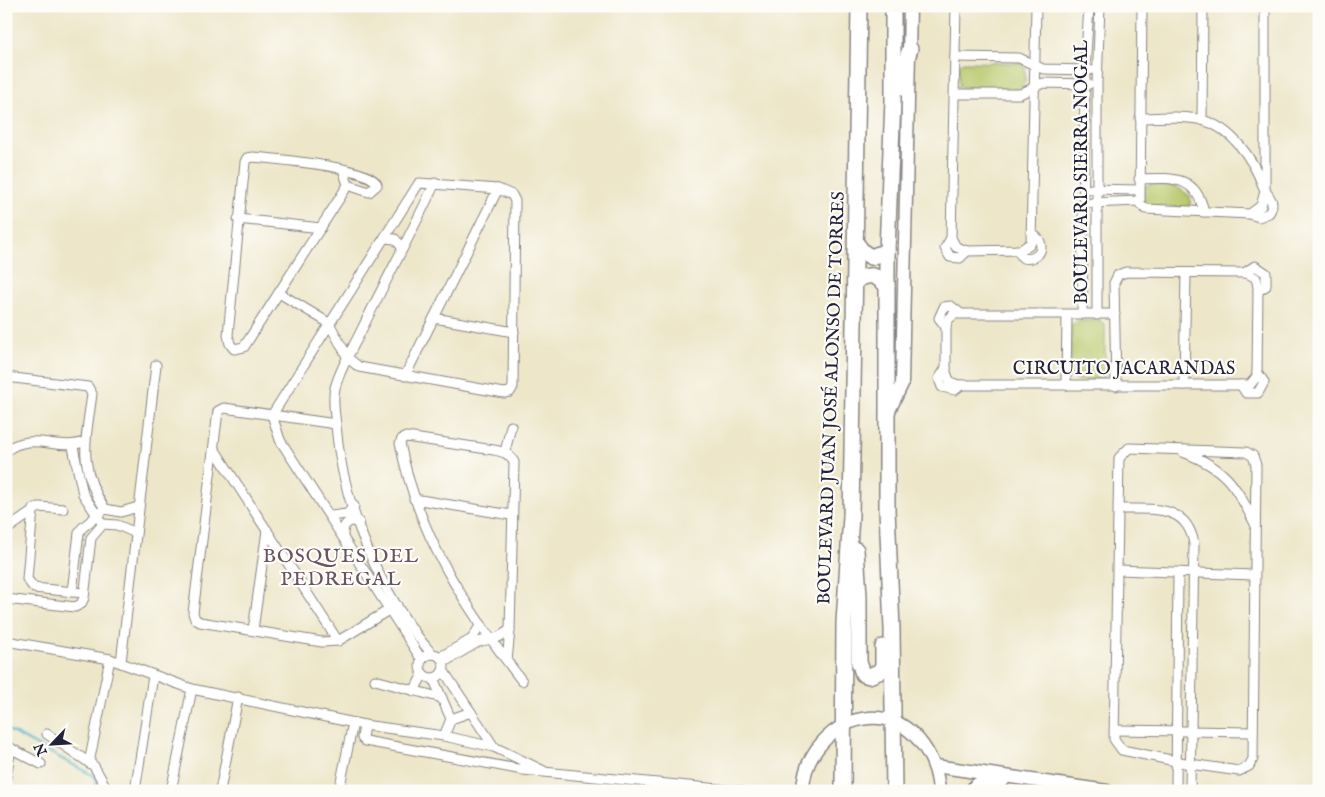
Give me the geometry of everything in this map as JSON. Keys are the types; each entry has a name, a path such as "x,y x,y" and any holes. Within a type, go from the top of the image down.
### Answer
{"main road":[{"name":"BOULEVARD JUAN JOSÉ ALONSO DE TORRES","path":"843,791 845,725 844,622 851,516 856,281 859,6"},
{"path":"893,6 893,100 887,251 887,415 894,791"},
{"path":"887,415 902,384 910,6"},
{"path":"893,100 910,49"},
{"path":"856,243 862,252 871,257 887,251"},
{"path":"856,281 871,274 875,275 887,286"},
{"path":"851,516 858,568 859,662 860,670 869,676 879,672 883,666 889,571"},
{"path":"803,791 806,769 812,756 826,738 845,725 870,718 894,724 918,739 928,751 935,766 939,791"},
{"path":"935,766 1038,779 1107,791"},
{"path":"971,791 976,784 983,781 1038,779"}],"street":[{"path":"956,6 951,238 956,247 968,250 1017,250 1028,246 1032,234 1036,6"},
{"name":"BOULEVARD SIERRA NOGAL","path":"1089,6 1085,70 1082,314 1097,314 1097,84 1100,6"},
{"path":"1142,6 1138,201 1146,209 1250,214 1261,206 1265,191 1265,6"},
{"path":"1202,120 1203,6"},
{"path":"955,57 1019,58 1043,69 1098,70"},
{"path":"954,94 1020,94 1043,82 1097,84"},
{"path":"1140,118 1202,120 1226,134 1246,153 1254,165 1265,191"},
{"path":"343,169 348,185 244,347 234,349 230,344 228,335 238,219 247,158 343,169 370,176 377,185 369,192 348,185"},
{"path":"1139,179 1184,181 1198,193 1204,212"},
{"path":"280,293 329,323 348,358 359,367 504,393 510,392 513,387 515,201 512,195 498,189 419,183 329,323 272,415 280,440 343,535 393,607 440,661 494,747"},
{"path":"414,691 423,674 421,669 422,660 393,607 359,522 338,448 335,386 435,183"},
{"path":"405,376 498,189"},
{"path":"1084,189 1138,190"},
{"path":"1083,203 1138,201"},
{"path":"238,219 321,228"},
{"path":"385,238 395,239 402,247"},
{"path":"1083,259 1096,260"},
{"name":"CIRCUITO JACARANDAS","path":"1082,314 1067,316 960,313 950,317 946,327 946,368 950,382 961,385 1116,386 1241,386 1253,383 1257,372 1258,291 1256,278 1244,273 1121,273 1114,283 1115,314"},
{"path":"1184,385 1186,273"},
{"path":"1082,280 1096,280"},
{"path":"1097,314 1115,314 1116,386"},
{"path":"1066,385 1067,316"},
{"path":"434,318 514,332"},
{"path":"121,662 156,365"},
{"path":"6,376 88,387 92,394 85,459 92,487 105,509 121,512 138,506"},
{"path":"336,424 220,409 218,411 215,450 193,613 195,619 200,622 322,642 338,641 393,607"},
{"path":"505,452 511,426"},
{"path":"507,662 510,630 511,515 514,462 505,452 406,437 400,443 406,476 438,557 481,624 507,662 522,681"},
{"path":"6,450 23,441 73,447 86,441"},
{"path":"73,447 83,494 97,516 103,524 117,525 136,533"},
{"path":"1129,448 1246,452 1253,456 1256,465 1253,759 1249,766 1243,770 1176,762 1122,750 1114,739 1119,509 1119,458 1129,448"},
{"path":"215,450 338,641"},
{"path":"1175,450 1208,462 1221,472 1242,497 1254,523"},
{"path":"414,499 511,515"},
{"path":"331,516 347,514 354,506"},
{"path":"6,530 38,507 63,509"},
{"path":"33,509 27,579 34,588 84,594"},
{"path":"72,592 79,533 105,509"},
{"path":"1119,509 1169,512 1184,519 1192,530 1194,544 1192,572 1190,791"},
{"path":"343,535 343,528 347,523 351,521 359,522"},
{"path":"6,598 75,606 81,604 84,594 90,538 103,524"},
{"path":"253,630 267,530"},
{"path":"1118,570 1254,575"},
{"path":"1176,791 1178,572"},
{"path":"440,661 472,639 481,624"},
{"path":"422,660 440,661 478,642 492,639 510,630"},
{"path":"6,641 110,659 192,689 238,697 353,723 444,736 494,747 544,771"},
{"path":"88,763 110,659"},
{"path":"433,678 441,674 440,661"},
{"path":"423,674 433,678 451,719 444,736"},
{"path":"135,791 154,676"},
{"path":"375,680 442,698"},
{"path":"171,791 192,689"},
{"path":"220,791 238,697"},
{"path":"451,719 471,712"},
{"path":"339,791 353,723"},
{"path":"364,725 362,738 365,741 523,770 740,791"},
{"path":"1115,730 1253,732"},
{"path":"47,734 97,770 108,791"},
{"path":"6,777 9,747 41,764"}],"green space":[{"path":"963,62 1022,63 1025,68 1025,83 1018,89 961,87 959,86 959,65"},
{"path":"1151,184 1175,186 1190,196 1190,205 1186,207 1145,206 1142,188"},
{"path":"1100,320 1105,325 1105,374 1101,380 1077,381 1071,376 1071,326 1077,321"}],"waterway":[{"path":"6,729 96,777 97,791"}],"district":[{"name":"BOSQUES DEL PEDREGAL","path":"341,568"}]}
